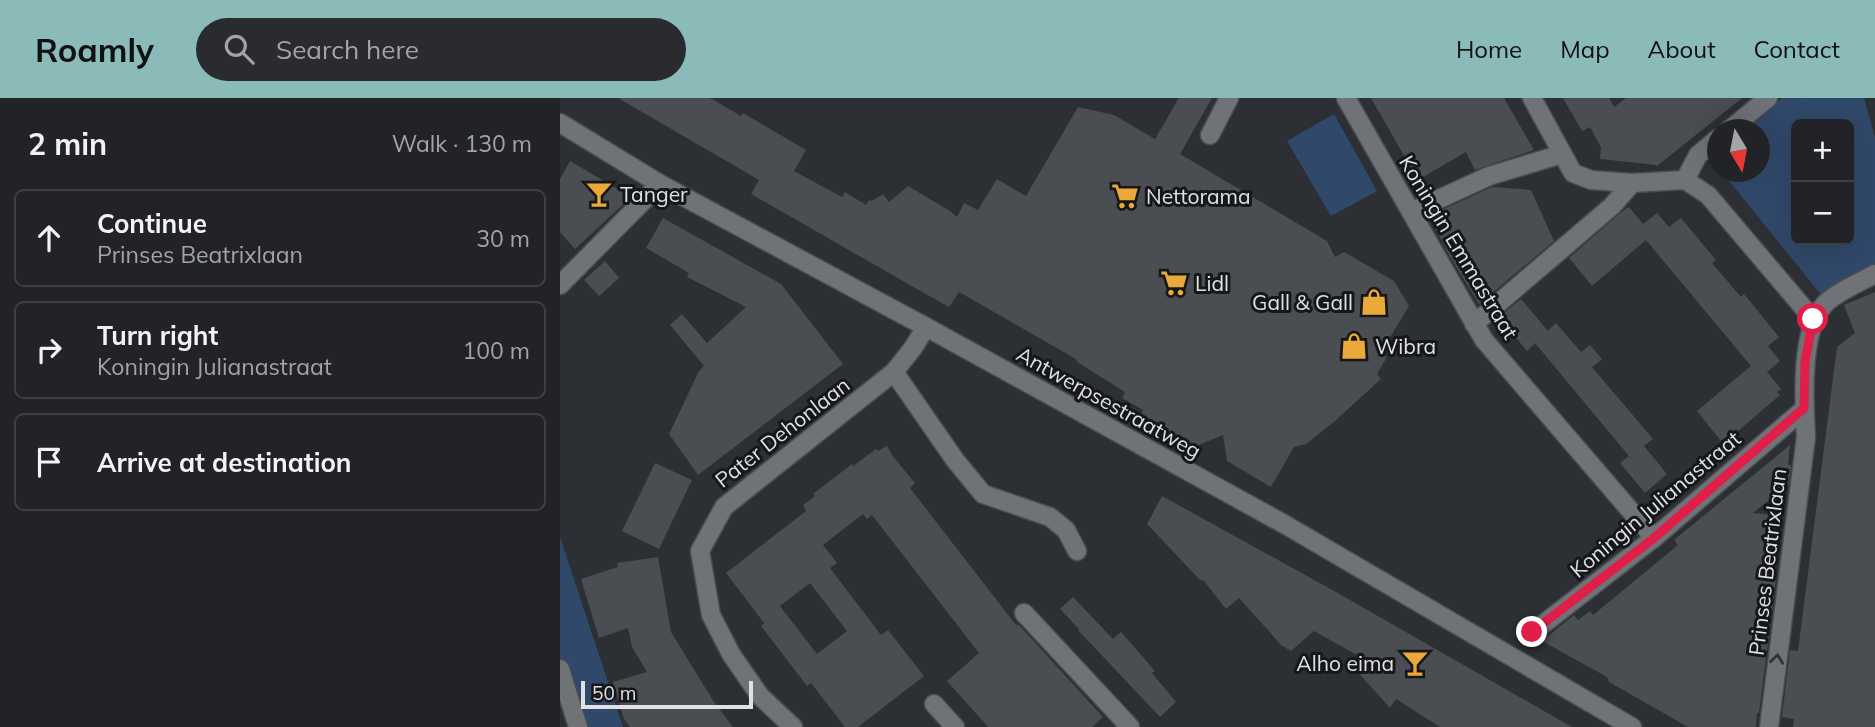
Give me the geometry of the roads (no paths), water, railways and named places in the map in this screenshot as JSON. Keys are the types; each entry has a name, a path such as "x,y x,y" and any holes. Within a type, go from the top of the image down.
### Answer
{"street":[{"path":"1210,135 1229,98"},
{"name":"Koningin Emmastraat","path":"1346,98 1484,340 1654,538"},
{"path":"1532,98 1573,173 1591,180 1632,183 1685,180 1708,195 1813,319 1825,303 1875,274"},
{"path":"1742,119 1768,98"},
{"name":"Antwerpsestraatweg","path":"560,123 660,184 1284,524 1632,727"},
{"path":"1685,180 1698,155 1707,147"},
{"path":"1411,212 1489,176 1562,154"},
{"path":"1474,324 1612,206 1632,183"},
{"path":"560,285 660,184"},
{"name":"Prinses Beatrixlaan","path":"1769,727 1805,437 1805,362 1813,319"},
{"name":"Pater Dehonlaan","path":"793,727 760,696 726,645 711,615 700,551 724,507 894,372 914,348 926,327"},
{"path":"894,372 955,460 983,494 1050,517 1066,530 1077,551"},
{"name":"Koningin Julianastraat","path":"1532,632 1654,538 1804,408"},
{"path":"1024,613 1120,724"},
{"path":"560,669 578,727"},
{"path":"934,705 955,727"}],"place":[{"name":"Tanger","path":"599,194"},
{"name":"Nettorama","path":"1125,196"},
{"name":"Lidl","path":"1174,283"},
{"name":"Gall & Gall","path":"1374,302"},
{"name":"Wibra","path":"1354,346"},
{"name":"Alho eima","path":"1415,663"}]}
